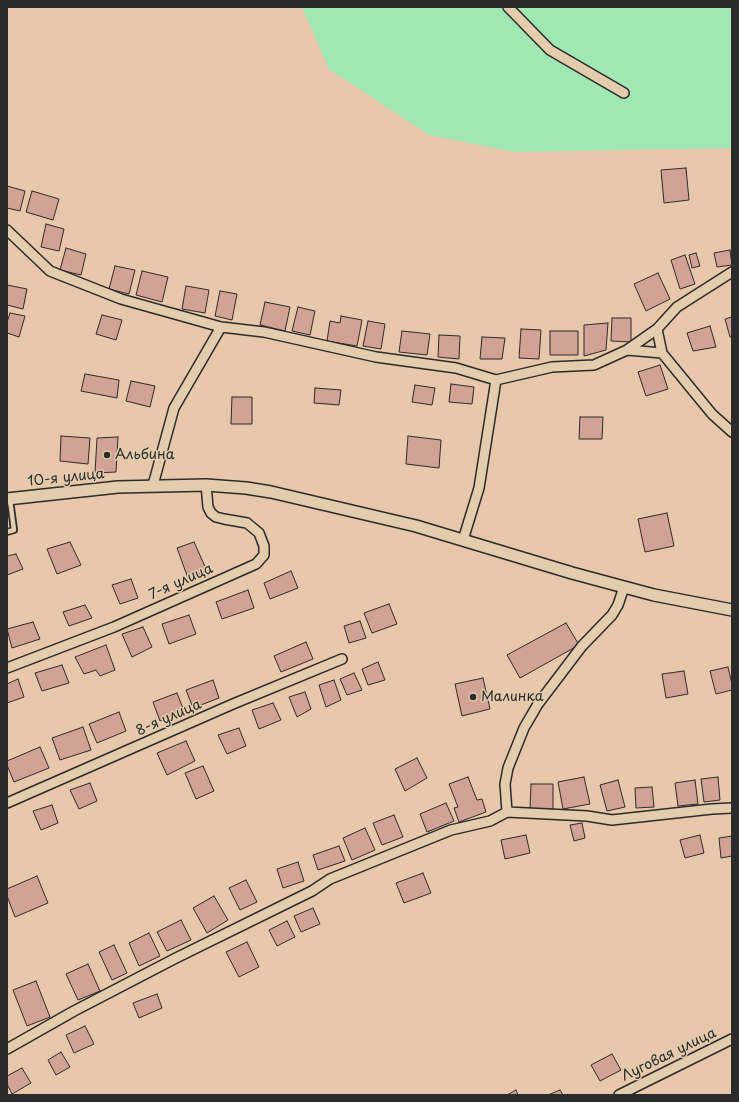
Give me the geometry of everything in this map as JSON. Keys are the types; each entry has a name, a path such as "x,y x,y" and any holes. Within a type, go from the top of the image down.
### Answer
{"street":[{"path":"508,7 550,50 624,93"},
{"path":"7,230 50,271 121,299 221,327 264,332 376,357 456,368 496,380 552,367 594,365 627,350 657,328 677,307 732,272"},
{"path":"153,485 174,408 221,327"},
{"path":"657,328 662,353 712,414 732,432"},
{"path":"627,350 662,353"},
{"path":"463,540 479,488 496,380"},
{"name":"10-я улица","path":"8,499 153,485 206,485 246,488 271,492 416,526 624,588 732,610"},
{"name":"7-я улица","path":"7,668 114,626 256,564 264,555 264,546 258,533 247,523 216,517 211,513 208,507 206,485"},
{"path":"507,812 505,784 508,768 524,728 538,704 582,646 612,615 618,605 624,588"},
{"name":"8-я улица","path":"7,803 240,701 342,659"},
{"path":"7,1049 74,1011 176,958 312,891 330,879 451,830 490,821 507,812 587,816 612,820 712,808 732,808"},
{"name":"Луговая улица","path":"619,1095 732,1040"}],"lane":[{"path":"7,532 14,530 8,499"}],"green space":[{"path":"302,7 732,7 732,148 515,152 429,135 329,69"}],"building":[{"path":"686,168 689,200 664,203 661,170"},
{"path":"7,186 25,191 20,211 7,208"},
{"path":"32,191 59,199 53,220 26,212"},
{"path":"46,224 64,229 59,251 41,247"},
{"path":"66,248 86,254 81,275 60,270"},
{"path":"730,250 732,265 717,267 714,253"},
{"path":"696,253 700,266 692,268 689,255"},
{"path":"685,255 695,284 680,289 671,260"},
{"path":"115,266 135,270 129,294 109,289"},
{"path":"142,271 168,277 162,302 136,295"},
{"path":"658,273 670,299 646,311 634,284"},
{"path":"7,285 27,289 23,309 7,305"},
{"path":"186,286 209,290 205,313 182,309"},
{"path":"220,291 237,294 232,320 215,316"},
{"path":"265,302 290,307 285,331 260,325"},
{"path":"298,307 315,311 310,335 292,331"},
{"path":"10,313 25,316 19,337 7,333 7,322"},
{"path":"102,315 122,320 116,340 96,334"},
{"path":"341,316 362,320 357,346 327,341 330,321 340,323"},
{"path":"732,317 732,337 730,337 725,319"},
{"path":"612,318 631,318 631,342 611,341"},
{"path":"368,321 385,324 381,349 363,346"},
{"path":"608,323 606,350 584,356 584,325"},
{"path":"710,326 716,347 693,351 687,333"},
{"path":"521,329 541,330 539,359 519,358"},
{"path":"402,331 430,334 427,355 399,352"},
{"path":"550,331 578,331 578,355 550,355"},
{"path":"439,335 460,336 459,359 438,357"},
{"path":"482,337 505,338 502,359 480,359"},
{"path":"660,365 668,389 646,396 638,372"},
{"path":"85,374 119,380 117,398 81,391"},
{"path":"131,381 155,386 150,407 126,401"},
{"path":"451,384 474,387 472,404 449,402"},
{"path":"415,385 435,388 432,405 412,402"},
{"path":"315,388 341,390 339,405 314,403"},
{"path":"232,397 252,397 252,424 231,424"},
{"path":"580,417 603,417 602,439 579,439"},
{"path":"61,436 90,438 88,464 60,461"},
{"path":"408,436 441,440 439,468 406,464"},
{"name":"Альбина","path":"118,437 116,472 95,473 97,438"},
{"path":"667,513 674,546 645,552 638,519"},
{"path":"70,542 81,565 57,574 47,549"},
{"path":"194,542 207,571 188,578 177,548"},
{"path":"16,554 23,569 7,575 7,556"},
{"path":"291,571 298,588 270,599 264,583"},
{"path":"131,579 138,598 120,604 112,585"},
{"path":"248,590 254,608 222,619 216,602"},
{"path":"389,604 397,624 372,633 364,613"},
{"path":"85,605 92,618 69,626 63,612"},
{"path":"189,615 196,634 169,644 162,624"},
{"path":"360,621 366,638 349,643 344,626"},
{"path":"33,622 40,639 12,648 7,629"},
{"path":"566,623 579,645 520,678 507,655"},
{"path":"143,627 152,647 132,657 122,634"},
{"path":"306,642 313,659 281,672 274,656"},
{"path":"106,645 115,670 100,676 96,670 84,674 75,657"},
{"path":"378,662 385,680 368,685 362,669"},
{"path":"62,665 69,683 42,691 35,673"},
{"path":"728,667 732,690 716,694 710,671"},
{"path":"684,671 688,694 666,698 662,674"},
{"path":"354,673 362,690 347,695 340,679"},
{"name":"Малинка","path":"483,678 490,709 462,716 455,684"},
{"path":"18,679 24,697 7,703 7,684"},
{"path":"213,680 219,698 193,708 186,690"},
{"path":"334,680 341,700 326,707 319,685"},
{"path":"305,692 311,709 297,717 289,697"},
{"path":"177,693 184,711 160,721 153,702"},
{"path":"273,703 281,720 259,729 252,710"},
{"path":"119,712 126,731 97,743 89,724"},
{"path":"83,727 91,750 60,760 52,738"},
{"path":"239,728 246,746 227,754 218,735"},
{"path":"186,741 195,761 167,775 157,753"},
{"path":"40,747 49,768 14,782 7,765 7,761"},
{"path":"417,758 427,778 405,791 395,769"},
{"path":"203,766 214,791 196,799 185,773"},
{"path":"468,777 477,800 482,799 486,812 459,822 454,808 458,807 449,784"},
{"path":"584,777 590,804 563,809 558,782"},
{"path":"718,777 720,800 704,802 701,779"},
{"path":"618,780 625,807 607,811 600,785"},
{"path":"695,780 698,804 678,806 675,783"},
{"path":"90,783 97,801 79,809 70,790"},
{"path":"531,784 553,784 553,809 530,809"},
{"path":"652,787 654,807 636,808 635,788"},
{"path":"446,803 454,821 427,832 420,814"},
{"path":"52,805 58,823 41,830 33,811"},
{"path":"394,815 403,837 382,845 373,823"},
{"path":"582,823 585,838 574,841 570,825"},
{"path":"365,828 375,850 352,860 343,838"},
{"path":"526,835 530,853 505,859 501,840"},
{"path":"700,835 704,853 685,858 680,840"},
{"path":"732,836 732,856 721,858 719,838"},
{"path":"339,846 345,861 318,870 313,855"},
{"path":"298,862 304,881 283,888 277,869"},
{"path":"423,873 431,893 404,903 396,883"},
{"path":"37,876 48,903 15,917 7,896 7,889"},
{"path":"246,880 257,902 240,910 229,888"},
{"path":"214,896 228,920 207,933 193,908"},
{"path":"313,908 320,924 301,932 294,916"},
{"path":"181,920 191,940 167,951 157,932"},
{"path":"287,921 295,937 277,946 269,930"},
{"path":"149,933 160,956 139,966 129,943"},
{"path":"247,942 259,967 239,977 226,952"},
{"path":"114,945 127,973 112,980 99,952"},
{"path":"88,964 100,991 78,1000 66,974"},
{"path":"36,981 50,1017 27,1026 13,990"},
{"path":"157,994 162,1008 139,1018 133,1003"},
{"path":"85,1026 94,1044 74,1053 66,1035"},
{"path":"61,1052 70,1067 56,1075 48,1060"},
{"path":"612,1054 621,1070 600,1081 591,1065"},
{"path":"22,1068 31,1083 12,1094 7,1084 7,1076"},
{"path":"516,1090 518,1095 507,1095"},
{"path":"560,1090 563,1095 548,1095"}],"place":[{"name":"Альбина","path":"107,455"},
{"name":"Малинка","path":"473,697"}]}
